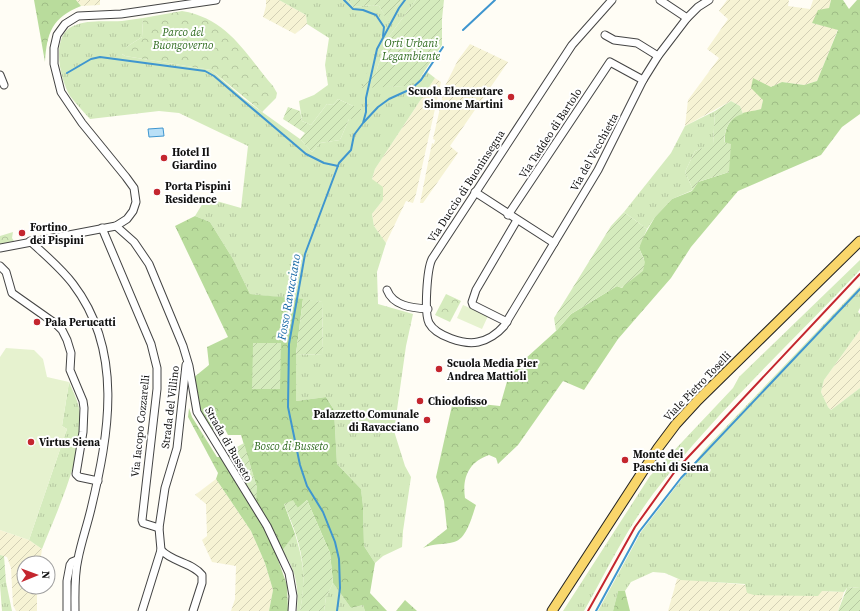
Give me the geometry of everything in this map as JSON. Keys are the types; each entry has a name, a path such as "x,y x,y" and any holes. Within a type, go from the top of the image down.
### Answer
{"main road":[{"name":"Viale Pietro Toselli","path":"552,611 642,472 676,424 698,400 860,241"}],"street":[{"path":"0,248 30,241 116,226 127,219 133,211 136,202 134,188 82,123 61,92 54,64 54,48 57,35 65,24 78,16 121,14 216,0"},
{"name":"Via Duccio di Buoninsegna","path":"507,322 492,336 478,342 451,338 436,332 428,320 428,273 430,262 572,45 612,0"},
{"path":"660,0 686,18"},
{"name":"Via del Vecchietta","path":"507,322 598,170 643,80 658,56 686,18 698,7 709,0"},
{"path":"605,35 614,40 637,43 658,56"},
{"name":"Via Taddeo di Bartolo","path":"508,215 610,62 643,80"},
{"path":"0,75 4,85"},
{"path":"475,192 554,244"},
{"path":"507,322 473,304 472,302 476,290 517,220"},
{"name":"Strada di Busseto","path":"116,226 134,242 147,259 179,335 187,359 196,412 267,526 289,573 292,589 292,611"},
{"name":"Via Iacopo Cozzarelli","path":"102,228 149,339 156,361 157,389 142,520 144,523 159,528"},
{"path":"30,241 63,272 76,288 91,315 102,344 107,371 109,404 107,430 98,481 77,560 74,611"},
{"path":"0,266 6,272 12,293 56,324 65,336 71,353 70,370 83,401 84,408 83,432 76,474 79,477 98,481"},
{"path":"387,290 390,296 402,304 428,309"},
{"name":"Strada del Villino","path":"142,611 162,550 159,528 165,488 177,448 187,359"},
{"path":"162,550 170,558 197,570 202,575 202,583 193,611"},
{"path":"67,611 69,569 72,562 77,560"}],"shaded area":[{"path":"76,0 100,0 100,5 81,6"},
{"path":"266,0 279,0 306,15 307,24 295,34 263,17"},
{"path":"727,0 789,0 788,6 810,9 813,0 831,0 829,8 812,23 838,29 817,81 804,85 782,82 771,87 763,100 761,109 743,114 740,106 731,101 685,126 688,100 719,58 707,49 728,19 719,11"},
{"path":"470,44 508,62 450,146 458,153 423,203 420,203 432,143 434,144 435,140 433,139 445,86 458,60"},
{"path":"435,78 441,82 416,194 413,203 406,201 386,243 374,226 372,214 383,200 372,179 375,169"},
{"path":"860,330 860,388 831,410 821,392 824,380"},
{"path":"216,479 251,531 265,563 273,590 269,611 231,611 235,599 236,566 212,562 202,540 207,536 206,504 195,495"},
{"path":"0,530 29,540 42,549 41,555 16,555 16,595 37,595 37,611 16,611 13,605 11,568 7,557 0,555"},
{"path":"677,579 844,592 838,611 668,611"}],"green space":[{"path":"34,0 76,0 81,6 63,16 53,27 47,42 45,62"},
{"path":"279,0 348,0 353,7 372,5 379,6 388,21 397,5 402,0 416,0 387,39 376,72 362,87 407,86 415,77 420,78 426,71 435,78 375,169 372,179 383,187 383,200 372,214 374,226 386,243 377,272 378,304 413,314 406,346 394,431 405,466 411,477 402,547 383,556 375,563 364,546 361,489 337,464 334,410 326,397 296,401 296,354 323,355 322,302 250,294 233,259 210,222 195,216 206,198 241,208 248,146 179,113 159,111 90,119 70,96 66,89 60,69 59,48 61,39 66,31 73,26 85,22 122,21 143,18 142,37 128,46 122,54 125,56 211,70 244,99 300,139 312,152 320,143 340,140 349,119 361,106 353,106 338,99 333,105 327,104 311,125 302,121 299,101 314,95 328,85 325,65 329,38 307,24 306,15"},
{"name":"Orti Urbani Legambiente","path":"348,0 402,0 397,5 388,22 379,6 372,5 353,7"},
{"name":"Orti Urbani Legambiente","path":"416,0 444,0 442,45 420,78 415,78 407,86 362,88 367,73 376,72 387,39"},
{"path":"831,0 843,0 849,9 857,0 860,0 860,114 842,127 821,155 738,191 691,247 671,278 618,339 584,390 563,381 518,445 498,464 496,458 489,455 476,462 468,471 464,490 465,498 476,505 466,532 459,540 423,548 447,529 444,501 436,477 453,401 500,406 508,378 525,359 556,331 571,314 617,286 622,288 644,259 639,248 641,241 655,217 672,199 692,191 698,182 729,172 725,149 725,134 730,121 736,116 761,109 763,100 751,88 753,78 771,87 782,82 804,85 817,81 838,30 812,23 818,10 829,8"},
{"name":"Parco del Buongoverno","path":"182,11 198,15 224,30 244,50 273,86 277,93 276,98 262,112 211,70 125,56 121,53 128,46 142,37 143,18"},
{"path":"338,99 353,106 361,106 361,118 349,119 340,140 320,143 312,152 300,139 305,133 283,119 288,107 300,111 302,121 311,125 327,104 333,105"},
{"path":"731,101 740,106 743,114 734,118 726,128 724,142 731,144 729,172 698,182 693,190 685,172 695,151 713,144 715,111"},
{"path":"715,111 713,145 695,151 685,172 693,190 672,199 655,217 647,229 624,212 671,153 685,126"},
{"path":"624,212 647,229 639,248 645,262 643,271 621,288 617,286 571,314 556,331 554,318 611,226"},
{"name":"Bosco di Busseto","path":"195,216 210,222 233,259 250,294 303,299 296,354 296,401 326,397 334,410 337,464 361,489 364,546 375,563 370,593 387,611 365,611 363,605 351,608 333,583 330,553 307,500 298,508 284,504 295,534 277,557 287,585 288,611 269,611 273,590 265,563 251,531 216,479 218,473 188,417 189,408 192,417 217,457 226,457 257,488 241,435 228,435 223,425 211,431 201,413 193,378 209,365 207,347 228,337 175,226"},
{"path":"13,232 12,238 14,241 0,244 0,236"},
{"path":"860,260 860,270 727,407 653,494 625,537 584,611 563,611 650,476 733,388 739,377"},
{"path":"860,286 860,308 858,312 860,314 860,330 824,380 821,392 831,410 860,388 860,587 847,588 844,592 822,591 818,596 754,595 747,593 745,584 681,580 665,573 653,572 631,582 625,591 618,591 613,611 598,611 641,532 705,449"},
{"path":"446,294 461,301 450,322 435,315"},
{"path":"303,299 322,302 323,355 296,354"},
{"path":"463,305 488,316 482,329 457,318"},
{"path":"253,343 281,343 280,389 252,389"},
{"name":"Virtus Siena","path":"6,348 34,350 43,359 47,377 69,382 62,426 67,429 29,540 0,530 0,357"},
{"path":"69,382 77,401 80,414 78,447 74,465 62,500 42,549 29,540 67,429 62,426"},
{"path":"244,443 257,488 256,504 226,457 238,450 237,447"},
{"path":"293,500 298,508 307,500 330,553 333,583 326,597 324,611 300,611 303,568 299,544 284,504"},
{"path":"295,534 303,572 303,590 300,611 297,611 296,579 291,565 282,550"},
{"path":"0,555 4,556 6,582 0,585"},
{"path":"6,582 12,611 2,611 0,585"},
{"path":"333,583 351,608 363,605 365,611 324,611 326,597"},
{"path":"860,587 860,611 838,611 847,588"},
{"path":"618,591 625,591 630,611 613,611"},
{"path":"405,600 417,611 396,611"}],"water":[{"path":"163,128 164,136 149,137 148,129"}],"waterway":[{"path":"344,0 353,9 363,10 376,15 384,27 383,36"},
{"name":"Fosso Ravacciano","path":"337,611 340,588 339,559 335,542 323,512 307,486 300,465 288,407 289,344 305,254 339,163 351,150 354,135 363,123 366,112 366,98 377,49 399,8 405,0"},
{"path":"463,30 495,0"},
{"path":"364,122 378,107 389,99 411,89 421,80 443,47"},
{"path":"67,73 91,59 100,57 205,71 214,76 306,154 324,163 338,166"},
{"path":"596,611 639,532 681,478 860,289"}],"railway":[{"path":"588,611 635,527 676,470 860,274"}],"place":[{"name":"Scuola Elementare Simone Martini","path":"511,97"},
{"name":"Hotel Il Giardino","path":"164,158"},
{"name":"Porta Pispini Residence","path":"157,192"},
{"name":"Fortino dei Pispini","path":"22,233"},
{"name":"Pala Perucatti","path":"37,322"},
{"name":"Scuola Media Pier Andrea Mattioli","path":"439,369"},
{"name":"Chiodofisso","path":"420,401"},
{"name":"Palazzetto Comunale di Ravacciano","path":"427,420"},
{"name":"Virtus Siena","path":"31,442"},
{"name":"Monte dei Paschi di Siena","path":"625,460"}]}
